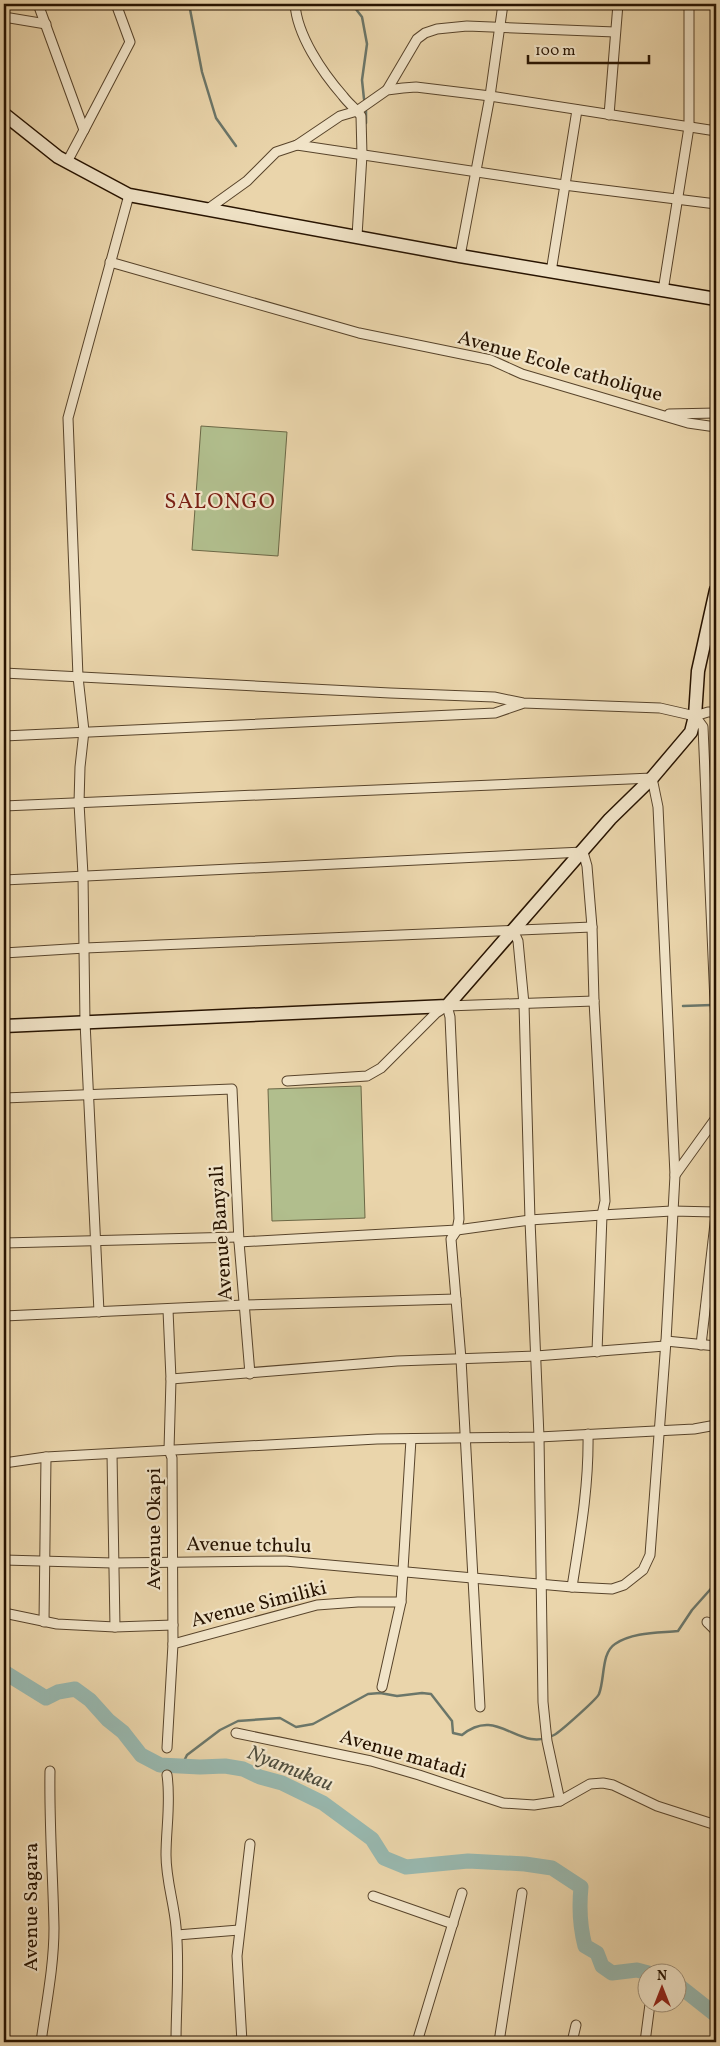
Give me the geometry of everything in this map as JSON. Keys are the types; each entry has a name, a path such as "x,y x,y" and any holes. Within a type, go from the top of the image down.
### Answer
{"street":[{"path":"38,4 84,130"},
{"path":"67,162 130,42 116,4"},
{"path":"295,4 298,22 317,62 343,97 361,116 362,155 357,236"},
{"path":"460,256 490,96 503,4"},
{"path":"609,115 618,4"},
{"path":"663,291 689,127 689,4"},
{"path":"4,17 46,24"},
{"path":"208,209 247,181 276,152 297,145 340,116 357,110 387,90 413,43 424,33 437,29 467,26 615,32"},
{"path":"387,90 416,87 490,96 716,131"},
{"path":"551,272 577,110"},
{"path":"4,114 67,162 129,195 460,256 716,300"},
{"path":"297,145 477,170 564,185 716,204"},
{"path":"99,1312 85,1022 83,875 79,803 80,766 84,731 78,677 68,418 129,195"},
{"name":"Avenue Ecole catholique","path":"110,262 359,333 491,360 522,374 663,414 688,423 716,427"},
{"path":"663,414 716,414"},
{"path":"287,1081 368,1076 382,1068 436,1013 447,1006 610,819 652,778 691,732 695,716 698,671 716,590"},
{"path":"4,673 390,694 494,697 523,703 660,708 695,716 716,712"},
{"path":"4,736 495,713 523,703"},
{"path":"695,716 703,728 716,1025"},
{"path":"4,806 652,778"},
{"name":"Avenue tchulu","path":"4,1560 113,1563 285,1561 473,1579 572,1587 612,1588 624,1586 644,1570 650,1555 660,1431 675,1175 658,807 652,778"},
{"path":"4,880 582,852"},
{"path":"582,852 587,866 592,927 594,1001 605,1201 602,1215 597,1352"},
{"path":"4,953 592,927"},
{"path":"513,930 518,941 524,1004 539,1437 543,1702 547,1741 560,1800"},
{"path":"4,1026 594,1001"},
{"path":"447,1006 450,1017 459,1219 451,1239 461,1359 480,1708"},
{"name":"Avenue Banyali","path":"88,1095 232,1089 238,1240 250,1374"},
{"path":"4,1098 88,1095"},
{"path":"675,1175 716,1118"},
{"path":"4,1242 238,1240 456,1230 530,1220 672,1211 716,1214 702,1345"},
{"path":"4,1316 168,1310 244,1305 456,1299"},
{"name":"Avenue Okapi","path":"168,1310 170,1379 169,1450 172,1458 173,1563 173,1644 168,1748"},
{"path":"170,1379 396,1362 597,1352 666,1343 716,1346"},
{"path":"4,1463 46,1457 169,1450 377,1439 539,1437 694,1429 716,1425"},
{"path":"572,1587 584,1515 589,1466 588,1434"},
{"path":"382,1687 401,1602 410,1440"},
{"path":"112,1454 115,1627"},
{"path":"44,1622 46,1457"},
{"name":"Avenue Similiki","path":"173,1644 317,1605 358,1602 401,1602"},
{"path":"4,1613 56,1624 115,1627 173,1625"},
{"path":"707,1622 716,1631"},
{"name":"Avenue matadi","path":"236,1733 371,1761 503,1803 534,1805 560,1800 590,1784 603,1783 613,1785 657,1806 716,1825"},
{"name":"Avenue Sagara","path":"41,2042 52,1967 54,1929 49,1823 50,1771"},
{"path":"167,1775 170,1795 166,1856 167,1872 174,1901 177,1936 176,2042"},
{"path":"221,2042 242,2041 237,1956 250,1844"},
{"path":"499,2042 522,1893"},
{"path":"417,2042 462,1894"},
{"path":"373,1896 453,1924"},
{"path":"177,1936 239,1930"},
{"path":"645,2042 649,2014"},
{"path":"572,2042 576,2025"}],"green space":[{"path":"201,426 287,432 278,556 192,550"},
{"path":"361,1086 365,1218 272,1221 268,1089"}],"waterway":[{"path":"189,4 202,72 216,118 236,146"},
{"path":"352,4 362,17 367,44 362,80 364,99"},
{"path":"366,111 366,123"},
{"path":"683,1006 712,1005"},
{"path":"181,1767 187,1755 220,1730 238,1721 280,1718 296,1727 313,1724 368,1694 380,1693 397,1696 422,1693 431,1694 452,1721 453,1733 462,1735 475,1727 487,1725 498,1727 530,1739 541,1739 554,1735 599,1694 605,1660 615,1644 638,1635 678,1631 692,1610 716,1583"},
{"name":"Nyamukau","path":"4,1672 46,1698 58,1692 75,1689 90,1700 108,1720 123,1732 141,1755 160,1765 225,1766 243,1769 260,1777 282,1783 323,1803 372,1839 384,1858 406,1867 468,1861 525,1864 552,1868 581,1887 580,1917 585,1946 597,1953 602,1966 612,1973 638,1970"},
{"name":"Nyamukau","path":"688,1993 716,2015"}],"district":[{"name":"SALONGO","path":"220,502"}]}
